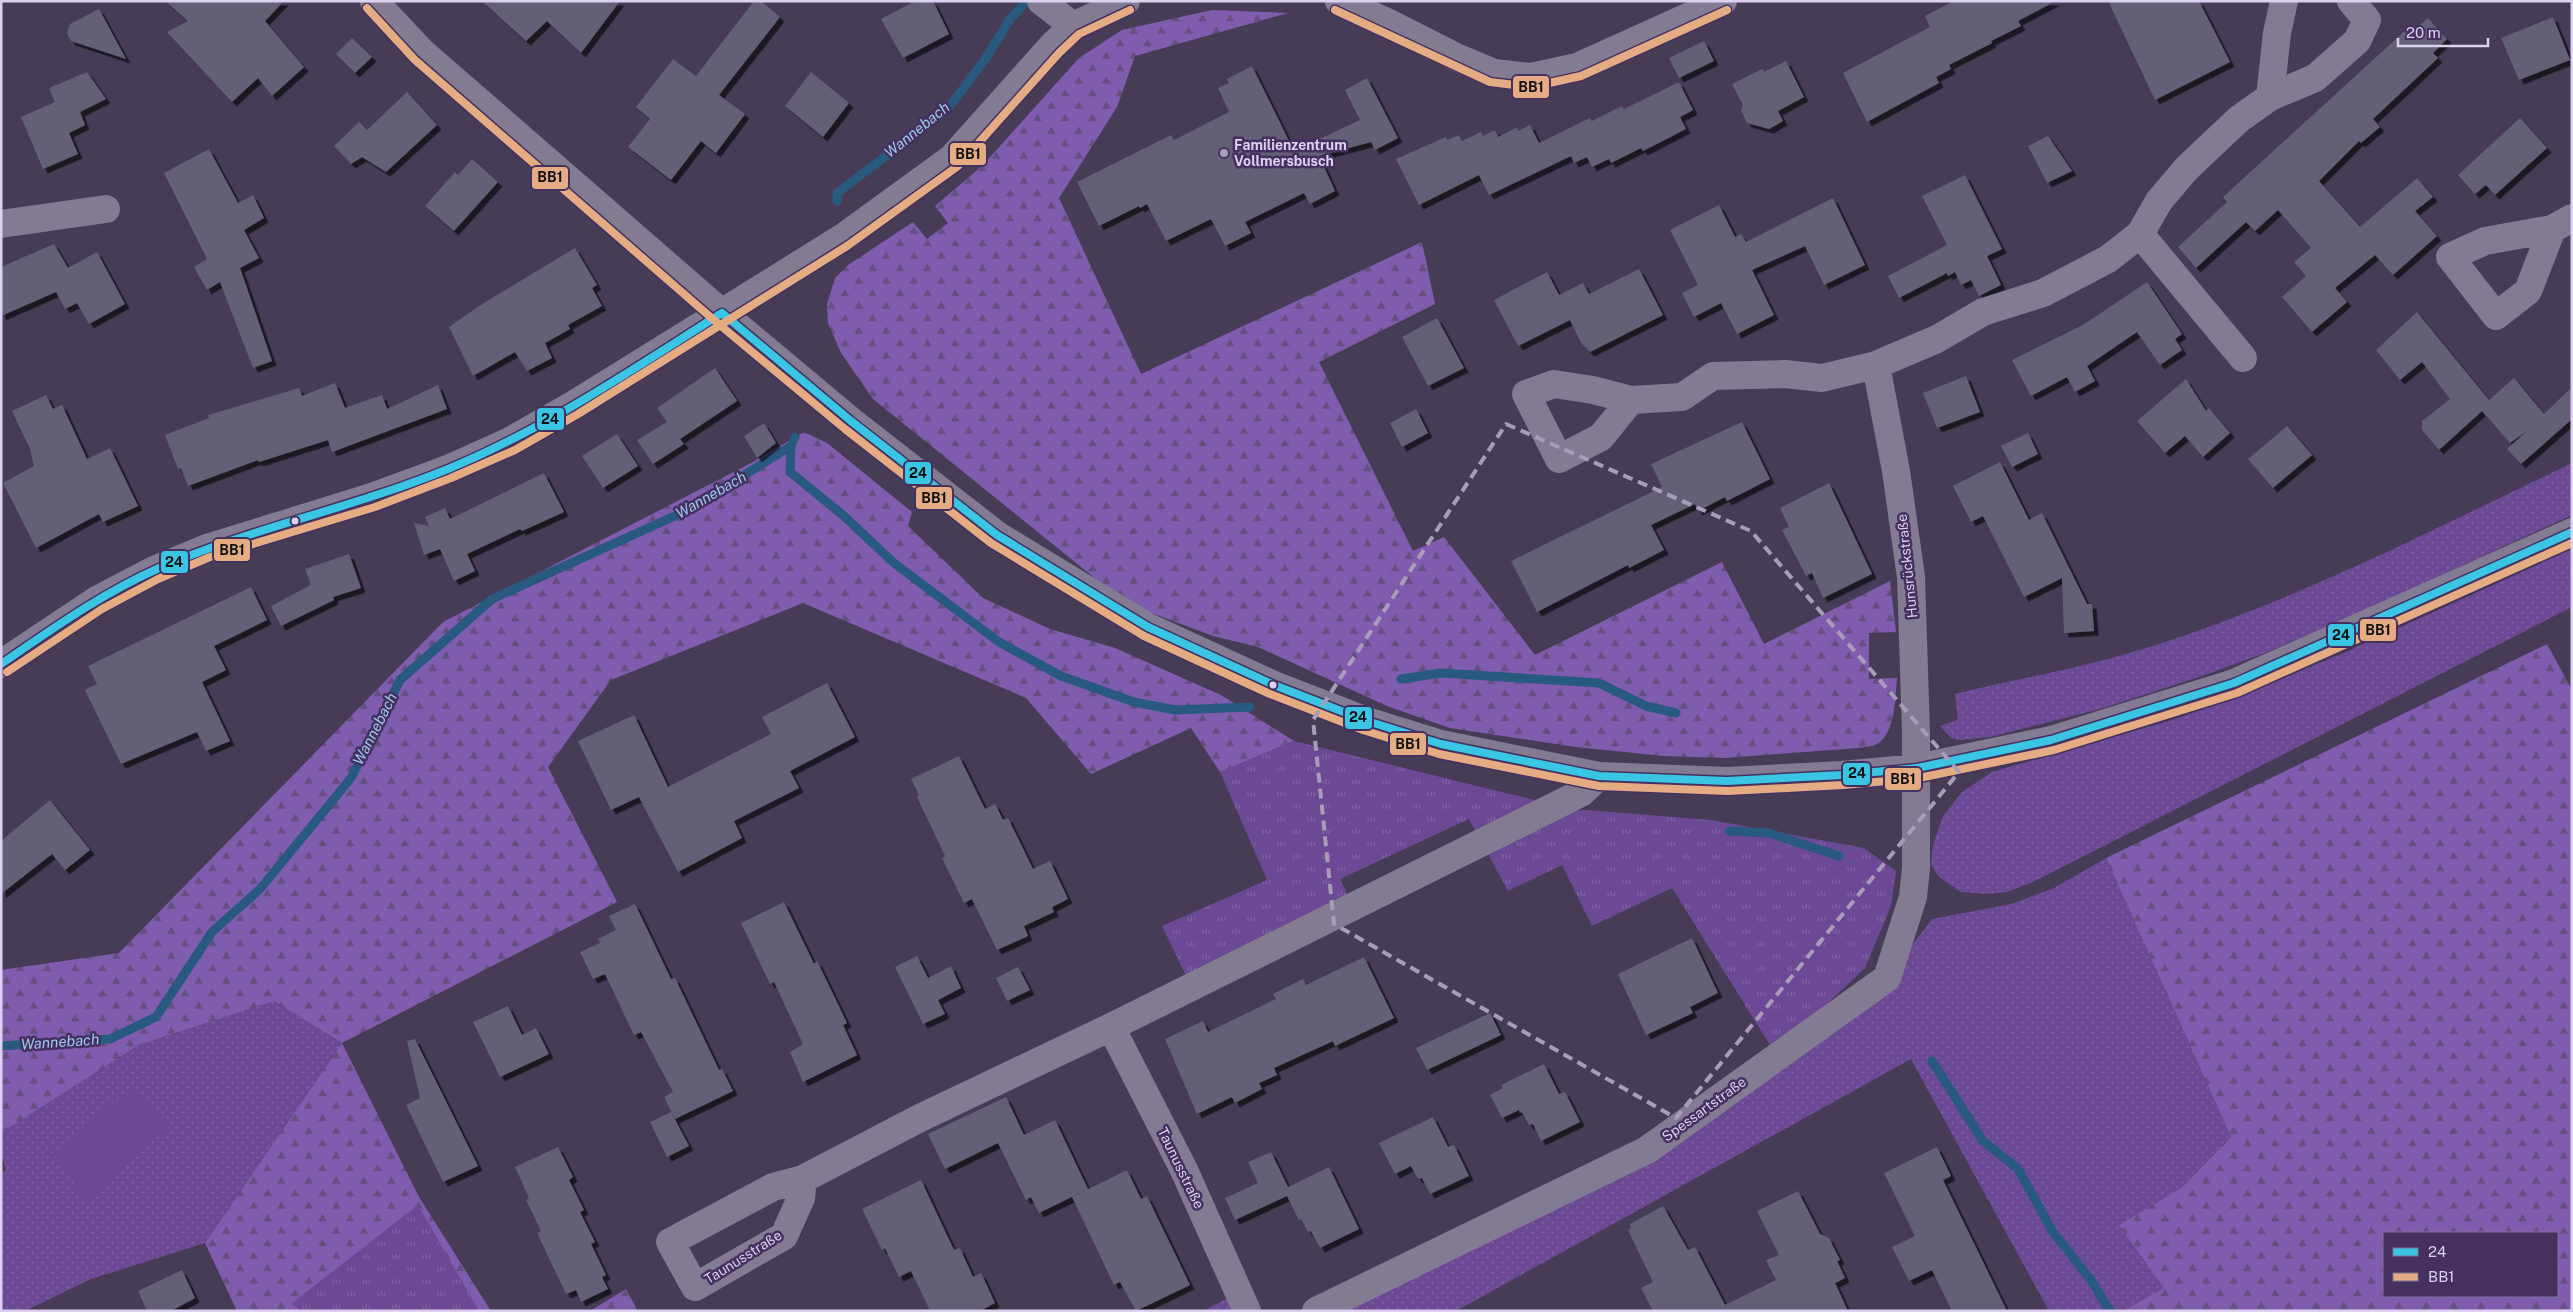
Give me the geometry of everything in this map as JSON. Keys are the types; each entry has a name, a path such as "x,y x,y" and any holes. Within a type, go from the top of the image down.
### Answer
{"street":[{"path":"374,1 422,52 722,313 851,420 997,535 1148,627 1274,685 1367,720 1441,744 1599,776 1727,781 1842,775 1917,768 2051,740 2234,683 2572,532"},
{"path":"1,664 97,600 154,570 207,548 372,497 448,469 510,441 842,238 952,158 1052,46 1073,26 1126,1"},
{"path":"1339,1 1385,21 1458,58 1494,73 1532,77 1577,67 1723,1"},
{"path":"2270,97 2277,33 2284,1"},
{"path":"1631,400 1682,397 1713,376 1784,374 1822,378 1876,365 1937,339 1983,312 2043,293 2108,258 2140,234 2159,201 2187,168 2239,118 2270,97 2315,78 2356,41 2366,20 2351,1"},
{"path":"1045,5 1073,26"},
{"path":"1,224 106,209"},
{"path":"2140,234 2243,358"},
{"name":"Hunsrückstraße","path":"1876,365 1896,471 1911,577 1917,768"},
{"name":"Spessartstraße","path":"1316,1311 1647,1150 1887,978 1913,897 1916,868 1917,768"},
{"name":"Taunusstraße","path":"803,1179 801,1198 784,1236 695,1287 670,1242 773,1187 803,1179 920,1118 1111,1027 1440,864 1581,793 1599,776"},
{"name":"Taunusstraße","path":"1111,1027 1184,1170 1247,1311"}],"highlighted area":[{"path":"1506,424 1751,531 1959,772 1676,1118 1334,924 1313,720"}],"green space":[{"path":"1212,10 1288,13 1135,56 1117,107 1059,198 1141,374 1422,242 1435,304 1319,362 1413,551 1444,537 1535,655 1722,562 1764,644 1890,581 1896,632 1869,633 1869,679 1897,678 1891,723 1883,739 1875,745 1858,748 1725,758 1663,756 1576,747 1450,728 1387,706 1258,647 1213,636 1149,612 1101,583 873,399 841,353 828,323 827,304 835,278 848,265 913,222 927,239 948,223 935,206 982,166 1079,58 1122,30"},
{"path":"804,432 827,443 912,512 908,526 983,598 1050,629 1115,648 1221,695 1294,741 1220,772 1191,728 1091,774 1026,698 803,603 611,680 548,767 617,902 342,1043 274,1001 139,1045 1,1133 1,970 119,953 443,622 751,463"},
{"path":"2572,463 2572,515 2370,608 2265,653 2104,708 1990,737 1959,740 1951,738 1940,726 1958,720 1955,694 2097,662 2198,631 2307,588 2361,564"},
{"path":"2572,549 2572,607 2035,881 2007,892 1987,894 1961,892 1939,877 1931,865 1933,845 1943,816 1962,792 1992,772 2172,720 2236,698 2346,652"},
{"path":"2547,644 2572,690 2572,1311 2123,1311 2164,1288 2119,1225 2181,1188 2231,1137 2106,858"},
{"path":"1294,741 1542,802 1558,812 1586,810 1711,820 1864,848 1896,871 1891,906 1865,968 1775,1053 1672,888 1592,926 1562,865 1508,891 1469,819 1340,879 1351,902 1189,982 1162,926 1267,880 1220,772"},
{"path":"2106,858 2231,1137 2181,1188 2120,1225 2165,1288 2123,1311 2049,1311 1911,1059 1456,1311 1316,1311 1647,1150 1887,978 1932,919 2011,904 2054,888"},
{"path":"274,1001 342,1043 205,1243 91,1279 25,1311 1,1311 1,1174 6,1169 1,1155 1,1133 139,1045"},
{"path":"342,1043 419,1197 491,1311 237,1311 205,1243"},
{"path":"133,1085 170,1126 87,1199 50,1155"},
{"path":"418,1205 479,1311 303,1311 291,1304"},
{"path":"626,1289 638,1311 590,1311"},
{"path":"1239,1292 1247,1311 1203,1311"}],"building":[{"path":"165,1 284,1 265,21 304,67 272,96 258,78 232,102 167,32 188,21"},
{"path":"482,1 620,1 581,53 547,21 526,41"},
{"path":"754,1 761,1 780,17 719,95 745,114 716,153 701,141 671,180 628,147 650,119 636,107 673,59 696,76"},
{"path":"915,1 933,1 949,34 903,58 881,19"},
{"path":"1954,1 2056,1 2018,21 2021,26 1949,65 1951,69 1936,77 1939,83 1867,122 1843,73 1930,27 1925,16"},
{"path":"2108,1 2199,1 2230,62 2155,100"},
{"path":"99,9 126,59 71,41 67,33 70,24"},
{"path":"2553,17 2570,60 2519,80 2501,38"},
{"path":"2428,18 2447,39 2433,53 2438,58 2373,119 2380,127 2361,143 2359,141 2319,181 2360,227 2417,178 2433,197 2415,211 2437,236 2393,275 2375,255 2335,288 2347,302 2312,332 2282,297 2306,276 2294,262 2311,248 2278,210 2255,231 2246,222 2196,268 2178,247 2227,202 2223,197 2409,27 2413,31"},
{"path":"352,38 372,57 355,73 336,54"},
{"path":"1704,41 1714,61 1679,78 1669,58"},
{"path":"1786,61 1804,97 1778,111 1783,121 1769,129 1747,123 1741,110 1743,105 1732,84 1762,69 1764,72"},
{"path":"1252,66 1294,151 1360,120 1345,90 1367,78 1398,138 1375,150 1371,142 1319,156 1335,191 1310,204 1304,193 1245,222 1251,233 1225,246 1211,219 1166,241 1147,204 1140,208 1139,206 1099,226 1077,182 1171,135 1174,140 1229,112 1218,88 1229,83 1227,79"},
{"path":"87,72 106,99 80,112 85,125 69,133 78,154 43,169 21,117 55,102 49,88"},
{"path":"811,72 849,103 823,137 785,106"},
{"path":"1679,82 1693,110 1680,117 1686,129 1643,151 1641,148 1611,163 1609,159 1592,167 1587,157 1574,163 1571,156 1489,195 1479,175 1419,205 1396,159 1446,137 1447,140 1459,135 1462,141 1481,132 1483,136 1495,130 1498,137 1517,127 1518,131 1530,125 1539,143 1590,118 1592,121 1622,106 1624,109"},
{"path":"407,92 437,125 386,172 362,157 351,164 334,146 359,122 367,130"},
{"path":"2520,118 2547,148 2495,195 2486,185 2475,194 2458,175"},
{"path":"2048,136 2072,171 2047,183 2028,146"},
{"path":"209,149 238,203 253,195 264,218 244,230 259,258 240,268 272,361 253,368 220,282 207,290 194,267 207,259 164,173"},
{"path":"472,159 498,182 454,231 425,206 455,172 458,175"},
{"path":"1965,175 2002,249 1987,256 2001,285 1979,296 1971,280 1961,285 1955,272 1948,276 1947,273 1899,298 1888,276 1947,245 1922,196"},
{"path":"1833,198 1865,265 1824,285 1805,246 1752,270 1774,315 1737,334 1721,303 1694,317 1682,293 1698,285 1670,230 1719,205 1735,237 1741,234 1746,242"},
{"path":"54,244 68,268 97,252 125,304 89,324 77,303 65,309 56,292 1,316 1,267"},
{"path":"575,248 597,285 592,288 602,306 568,325 570,329 545,343 552,358 527,371 515,352 473,376 449,327 479,306"},
{"path":"1639,269 1663,315 1590,352 1581,343 1570,320 1518,346 1494,300 1547,272 1559,295 1583,283 1589,294"},
{"path":"2147,282 2182,334 2175,339 2182,350 2160,365 2137,332 2087,366 2095,381 2075,392 2067,377 2031,396 2012,360 2083,325"},
{"path":"2417,312 2489,400 2514,378 2544,414 2572,387 2572,419 2521,464 2507,449 2527,431 2510,443 2482,411 2439,450 2422,430 2422,421 2450,399 2422,362 2400,380 2376,350"},
{"path":"1437,318 1464,368 1428,386 1402,337"},
{"path":"715,368 737,401 680,439 684,444 653,464 637,440 667,422 657,408"},
{"path":"1966,376 1980,412 1937,428 1923,393"},
{"path":"2186,379 2206,411 2209,408 2230,433 2203,457 2185,436 2165,453 2137,421"},
{"path":"335,383 345,408 382,395 387,409 438,385 447,409 332,452 328,440 259,462 258,460 188,486 181,468 178,469 165,435 209,418 208,415 299,388 302,396"},
{"path":"46,395 53,409 62,405 87,459 110,448 138,506 103,522 99,514 36,548 3,483 34,466 30,449 12,411"},
{"path":"1416,409 1428,433 1402,447 1390,423"},
{"path":"1742,422 1770,479 1727,501 1725,497 1698,511 1695,504 1651,525 1664,550 1629,568 1628,565 1537,612 1511,561 1662,487 1651,464"},
{"path":"764,423 776,443 757,458 744,436"},
{"path":"2287,426 2312,455 2273,488 2248,459"},
{"path":"2028,433 2038,454 2012,467 2001,446"},
{"path":"617,434 638,466 603,488 582,456"},
{"path":"2000,462 2029,520 2042,513 2087,604 2092,604 2094,631 2064,633 2062,578 2024,597 1983,516 1971,522 1953,486"},
{"path":"544,473 564,512 522,531 520,529 467,554 475,571 454,581 440,549 424,555 414,523 429,526 425,517 445,508 450,519"},
{"path":"1829,483 1872,574 1823,598 1812,573 1806,576 1782,530 1789,527 1780,508"},
{"path":"349,554 361,588 333,597 334,600 281,626 271,606 311,585 305,569"},
{"path":"251,587 267,620 214,646 226,670 202,682 230,741 206,751 197,732 121,764 85,690 97,684 88,666"},
{"path":"827,683 855,737 790,771 799,788 734,821 742,838 678,872 639,797 611,810 578,741 634,715 668,787 771,734 762,717"},
{"path":"959,756 985,809 995,804 1003,820 1008,818 1033,869 1050,861 1068,899 1052,907 1054,912 1024,926 1028,936 997,950 972,899 964,903 942,858 945,856 917,797 919,795 911,779"},
{"path":"50,800 90,850 65,870 52,854 1,894 1,841"},
{"path":"784,902 814,964 817,961 847,1023 843,1025 857,1055 803,1082 790,1052 803,1044 774,982 770,984 741,923"},
{"path":"635,904 671,979 675,978 719,1070 722,1069 733,1091 675,1119 664,1097 673,1092 641,1032 634,1035 605,974 593,979 580,952 600,943 598,939 616,930 609,916"},
{"path":"1692,938 1718,993 1690,1007 1693,1013 1646,1035 1618,974"},
{"path":"917,956 928,978 951,966 961,988 938,1000 945,1014 923,1024 895,967"},
{"path":"1364,957 1394,1018 1335,1046 1333,1041 1274,1068 1277,1075 1259,1083 1262,1089 1235,1103 1232,1097 1197,1114 1165,1039 1203,1021 1208,1032 1276,999 1273,994 1303,979 1306,985"},
{"path":"1018,967 1030,990 1007,1001 996,978"},
{"path":"508,1006 522,1035 536,1028 549,1054 500,1077 473,1022"},
{"path":"1490,1013 1501,1035 1427,1070 1416,1048"},
{"path":"415,1039 478,1166 443,1182 406,1105 420,1098 407,1041"},
{"path":"1544,1064 1559,1094 1565,1092 1580,1122 1541,1141 1533,1124 1529,1125 1519,1110 1502,1118 1490,1095 1503,1088 1501,1085"},
{"path":"1006,1097 1024,1135 1055,1120 1088,1189 1039,1213 1031,1197 1026,1200 998,1143 945,1169 928,1134"},
{"path":"671,1112 689,1146 667,1157 650,1122"},
{"path":"1433,1117 1448,1147 1454,1145 1469,1176 1430,1194 1422,1178 1418,1179 1411,1166 1395,1174 1379,1143"},
{"path":"558,1147 573,1177 569,1180 584,1210 580,1212 595,1242 591,1244 606,1275 602,1277 608,1289 581,1302 576,1290 566,1294 537,1233 541,1231 526,1200 529,1198 515,1167"},
{"path":"1937,1147 1951,1176 1943,1180 2007,1311 1952,1311 1932,1270 1909,1281 1892,1247 1915,1236 1884,1173"},
{"path":"1271,1152 1288,1187 1329,1167 1359,1229 1320,1248 1311,1231 1308,1232 1301,1219 1299,1220 1287,1196 1235,1220 1225,1198 1258,1183 1248,1162"},
{"path":"1127,1170 1141,1199 1147,1196 1190,1285 1136,1311 1120,1282 1114,1285 1072,1197"},
{"path":"921,1180 954,1250 960,1248 973,1277 981,1273 995,1303 980,1311 930,1311 911,1271 899,1277 885,1248 882,1250 862,1209"},
{"path":"1798,1191 1820,1234 1829,1238 1840,1260 1837,1261 1845,1278 1835,1283 1848,1311 1653,1311 1641,1288 1653,1282 1628,1230 1631,1228 1630,1224 1663,1206 1688,1250 1695,1247 1725,1305 1776,1280 1766,1260 1779,1255 1757,1211"},
{"path":"182,1270 195,1298 171,1311 147,1311 138,1291"}],"waterway":[{"name":"Wannebach","path":"837,201 837,193 947,110 984,61 1011,18 1027,1"},
{"name":"Wannebach","path":"1,1046 110,1039 156,1017 212,932 260,889 351,778 400,680 492,599 688,510 791,446 795,437"},
{"path":"791,446 790,472 844,516 894,563 999,642 1061,676 1134,702 1175,710 1250,707"},
{"path":"1401,679 1441,673 1599,683 1646,706 1676,713"},
{"path":"1729,831 1769,833 1839,856"},
{"path":"1932,1061 1983,1141 2018,1169 2053,1232 2091,1280 2110,1311"}],"transit line":[{"name":"BB1","path":"367,8 415,60 715,321 845,429 991,543 1144,636 1270,694 1363,730 1439,754 1599,786 1728,791 1843,785 1919,778 2054,750 2237,693 2572,543"},
{"name":"BB1","path":"7,672 102,609 158,579 210,557 375,507 451,478 515,450 578,414 847,246 958,166 1059,53 1079,34 1130,10"},
{"name":"BB1","path":"1335,10 1490,82 1531,87 1581,76 1727,10"},
{"name":"24","path":"722,313 851,421 997,535 1148,627 1274,685 1367,721 1441,744 1599,776 1727,781 1842,775 1917,768 2051,740 2234,683 2572,532"},
{"name":"24","path":"1,664 96,601 157,569 229,542 412,483 448,469 519,436 588,397 722,313"}],"place":[{"name":"Familienzentrum Vollmersbusch","path":"1224,153"}]}
